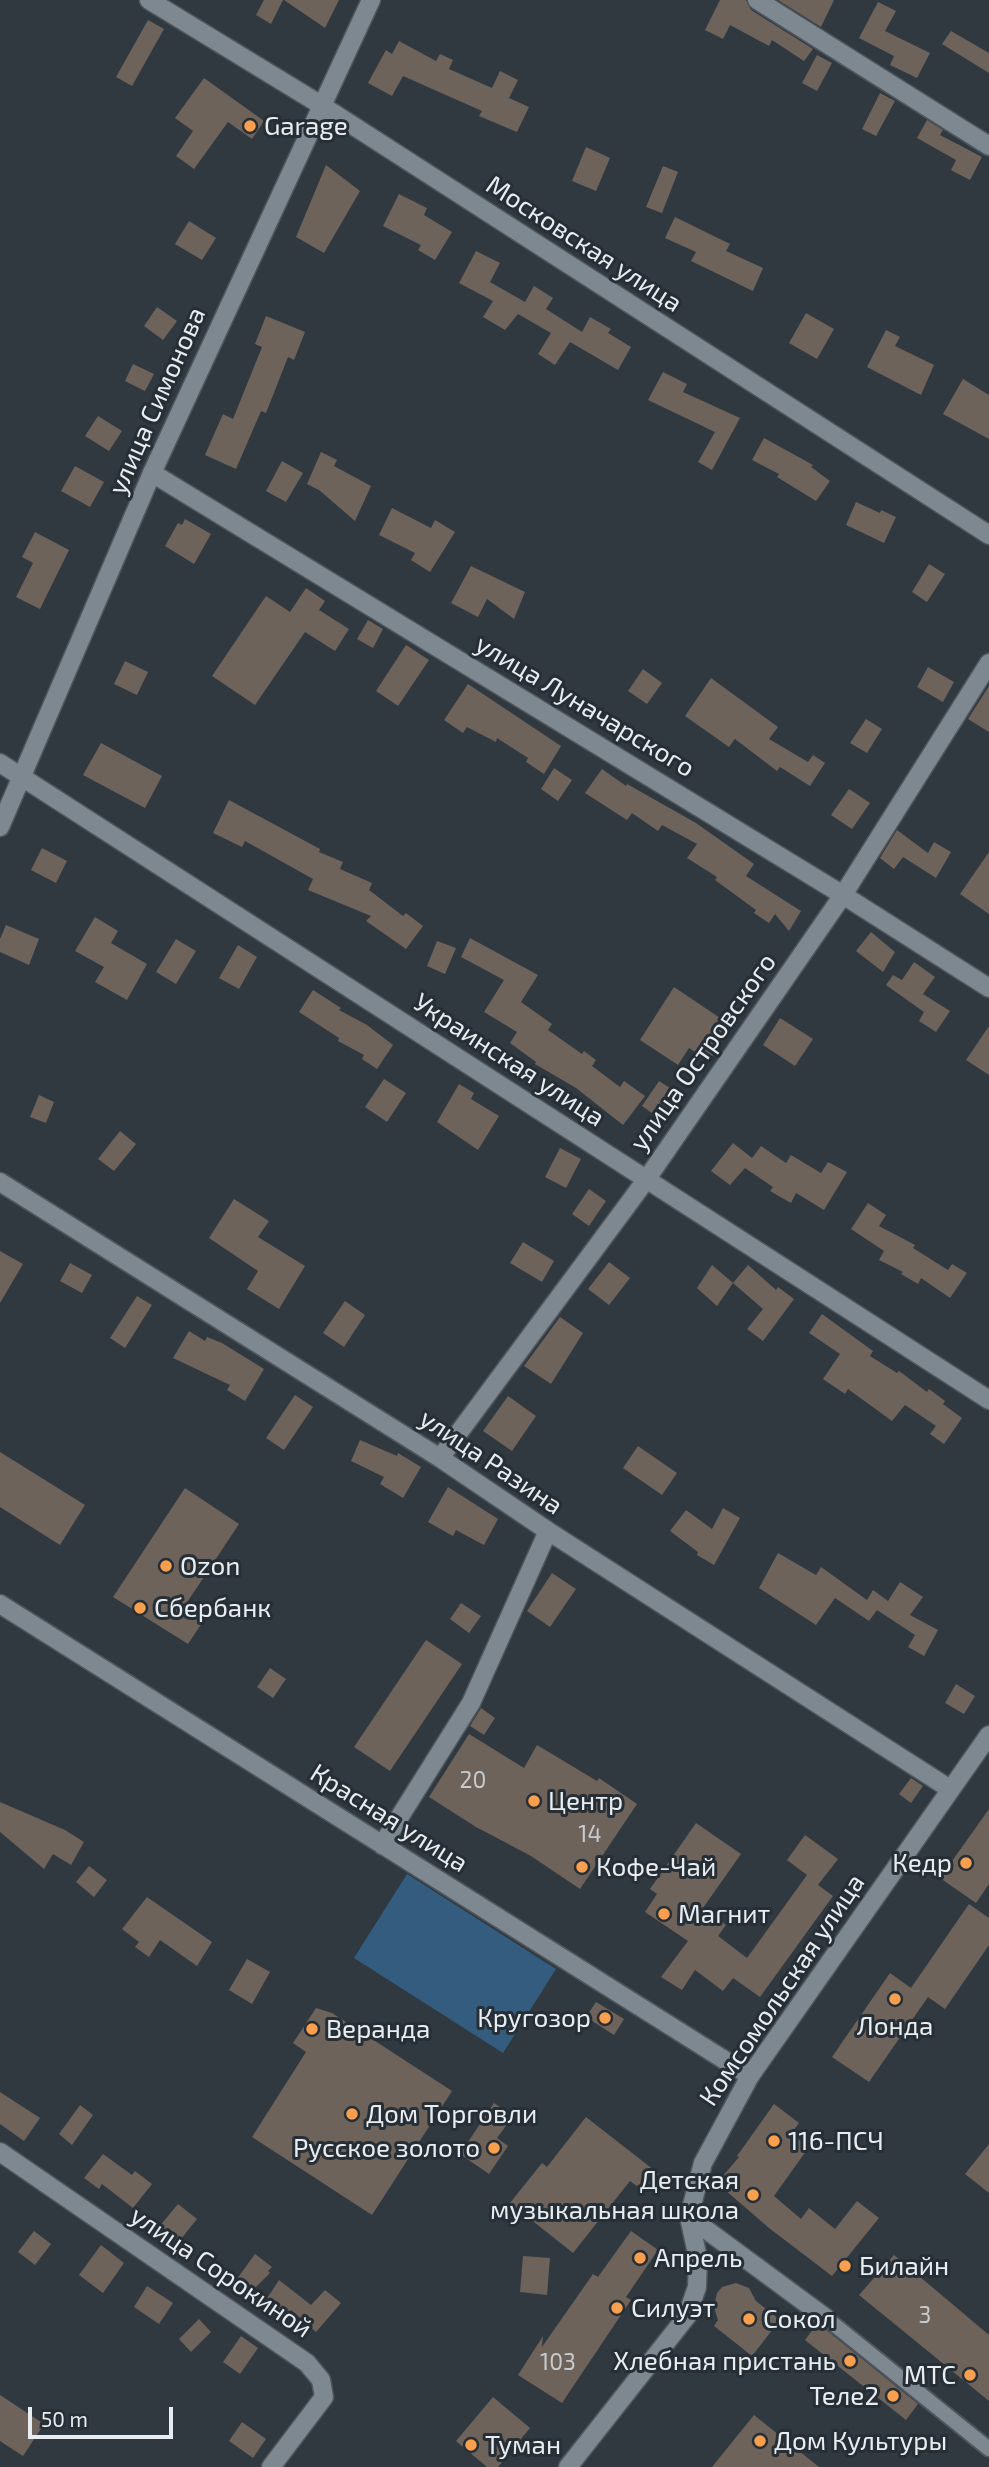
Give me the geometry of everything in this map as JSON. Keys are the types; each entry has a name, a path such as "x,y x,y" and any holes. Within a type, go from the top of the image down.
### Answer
{"street":[{"name":"Московская улица","path":"149,0 321,105 989,535"},
{"name":"улица Симонова","path":"0,827 152,473 371,0"},
{"path":"757,0 989,146"},
{"name":"улица Луначарского","path":"152,473 844,895 989,988"},
{"name":"улица Островского","path":"440,1458 646,1180 844,895 989,663"},
{"name":"Украинская улица","path":"0,764 989,1399"},
{"name":"улица Разина","path":"0,1182 440,1458 548,1531 950,1789"},
{"path":"382,1845 471,1703 548,1531"},
{"name":"Красная улица","path":"0,1604 750,2076"},
{"name":"Комсомольская улица","path":"569,2467 687,2316 697,2287 698,2258 689,2217 704,2163 750,2076 989,1735"},
{"name":"улица Сорокиной","path":"0,2152 307,2363 321,2379 324,2397 271,2467"},
{"path":"689,2217 826,2318 989,2449"}],"shaded area":[{"path":"407,1874 556,1969 503,2053 354,1958"}],"building":[{"path":"264,0 283,0 271,24 256,15"},
{"path":"284,0 339,0 325,28"},
{"path":"720,0 746,0 751,10 813,49 804,61 772,40 769,46 730,25 723,39 705,30"},
{"path":"778,0 834,0 821,27"},
{"path":"878,2 896,11 885,31 930,53 917,78 890,65 894,56 859,38"},
{"path":"148,20 164,29 132,86 116,77"},
{"path":"951,31 989,53 989,73 942,44"},
{"path":"399,41 436,61 440,54 453,60 449,69 492,88 500,71 518,80 509,98 529,107 517,132 479,116 482,111 403,76 392,96 368,83 386,50 392,54"},
{"path":"817,55 832,63 817,91 802,83"},
{"path":"204,78 264,121 252,139 228,122 194,169 176,156 193,131 175,118"},
{"path":"880,93 895,101 876,136 862,129"},
{"path":"927,120 943,130 940,135 982,157 970,180 951,170 956,160 917,138"},
{"path":"586,147 610,158 596,191 572,181"},
{"path":"326,165 360,191 324,253 296,237"},
{"path":"663,166 678,172 662,213 646,207"},
{"path":"399,194 427,208 424,215 452,232 435,260 418,250 421,245 383,226"},
{"path":"675,217 730,244 726,251 763,268 753,291 691,261 696,252 665,238"},
{"path":"189,221 216,238 202,260 175,244"},
{"path":"476,251 500,263 490,282 525,302 534,286 553,298 546,309 582,332 590,317 611,329 608,333 631,347 618,370 570,342 555,365 538,354 551,333 518,314 505,330 483,317 493,301 459,283"},
{"path":"157,307 177,321 163,340 144,326"},
{"path":"806,313 834,329 817,359 789,343"},
{"path":"266,316 305,332 294,360 288,357 266,413 261,411 236,469 205,455 223,414 233,419 262,347 255,344"},
{"path":"886,330 900,337 895,346 934,365 921,395 867,367"},
{"path":"133,364 154,374 145,391 125,381"},
{"path":"663,372 687,384 683,392 740,418 712,470 698,462 715,432 648,400"},
{"path":"963,379 989,395 989,439 943,414"},
{"path":"98,416 122,431 109,451 85,436"},
{"path":"764,438 813,465 811,467 830,481 816,501 777,477 779,474 752,460"},
{"path":"321,452 337,460 334,466 371,486 355,521 319,490 307,484"},
{"path":"282,461 303,473 286,502 266,491"},
{"path":"75,466 104,482 90,507 61,491"},
{"path":"856,502 896,517 884,543 846,525"},
{"path":"392,508 431,528 435,520 455,532 430,572 411,560 415,553 379,535"},
{"path":"185,519 211,534 194,564 165,546 178,523 182,525"},
{"path":"35,532 69,550 40,609 16,597 33,563 22,557"},
{"path":"929,564 945,574 927,602 912,592"},
{"path":"471,566 525,592 514,619 487,599 478,617 451,603"},
{"path":"306,588 325,601 319,610 349,629 335,651 305,632 255,705 212,676 266,596 290,612"},
{"path":"368,620 383,629 373,648 357,639"},
{"path":"406,645 429,660 398,706 376,691"},
{"path":"125,661 148,672 137,695 114,684"},
{"path":"928,667 954,682 943,702 917,687"},
{"path":"643,669 662,683 647,704 628,691"},
{"path":"711,678 778,727 769,739 808,762 813,755 825,763 810,786 780,767 777,771 735,739 729,747 685,716"},
{"path":"468,684 561,746 544,774 526,762 528,758 497,738 496,742 467,727 463,733 444,720"},
{"path":"989,686 989,732 968,719"},
{"path":"866,719 882,729 867,753 850,743"},
{"path":"101,743 162,776 145,808 83,775"},
{"path":"554,768 572,780 558,801 541,789"},
{"path":"602,769 626,786 627,784 696,823 754,864 746,876 801,911 789,931 775,914 769,923 754,913 756,910 715,880 717,877 687,858 697,844 662,825 658,831 632,813 627,820 585,793"},
{"path":"849,789 870,803 852,829 831,815"},
{"path":"229,800 320,849 319,852 343,862 340,869 372,883 369,890 403,916 406,913 423,926 406,949 366,921 371,916 308,890 313,879 245,841 242,847 213,833"},
{"path":"897,830 928,853 934,842 951,852 936,878 903,857 894,869 880,858"},
{"path":"42,848 67,861 56,883 31,870"},
{"path":"989,852 989,914 960,894"},
{"path":"95,917 118,931 111,943 147,964 127,1000 95,982 104,967 75,951"},
{"path":"6,925 39,939 29,965 0,952 0,939"},
{"path":"871,932 895,952 883,972 856,951"},
{"path":"470,938 538,975 521,1002 552,1024 548,1030 582,1054 584,1051 596,1060 592,1066 620,1087 624,1081 645,1096 623,1125 576,1088 535,1064 536,1062 510,1043 517,1032 484,1012 504,980 461,957"},
{"path":"176,939 196,951 176,984 156,972"},
{"path":"437,941 456,948 445,974 427,966"},
{"path":"238,945 257,957 239,989 219,978"},
{"path":"914,962 935,977 923,994 950,1011 936,1032 919,1021 924,1012 886,985 893,975 902,980"},
{"path":"674,987 732,1026 709,1061 689,1048 678,1065 640,1040"},
{"path":"313,990 393,1045 377,1069 362,1059 364,1055 338,1041 339,1038 299,1012"},
{"path":"780,1018 813,1039 795,1066 763,1045"},
{"path":"989,1026 989,1075 966,1060"},
{"path":"384,1079 406,1093 387,1122 365,1107"},
{"path":"659,1081 681,1095 663,1121 642,1106"},
{"path":"459,1084 474,1093 471,1099 499,1116 478,1150 437,1122"},
{"path":"39,1095 54,1102 46,1123 30,1117"},
{"path":"120,1131 136,1144 114,1171 98,1159"},
{"path":"733,1143 752,1158 761,1146 786,1163 791,1155 821,1173 828,1162 847,1172 824,1210 796,1193 791,1203 770,1191 773,1187 745,1168 730,1185 711,1171"},
{"path":"560,1148 581,1159 566,1188 545,1177"},
{"path":"589,1189 606,1201 589,1226 572,1214"},
{"path":"234,1199 269,1221 258,1237 305,1266 279,1309 247,1289 258,1271 209,1238"},
{"path":"868,1203 886,1215 879,1226 915,1245 913,1248 948,1270 952,1264 967,1273 950,1298 921,1278 918,1284 901,1274 903,1272 879,1260 884,1251 851,1229"},
{"path":"523,1242 554,1261 542,1282 510,1263"},
{"path":"0,1251 23,1264 0,1303"},
{"path":"609,1262 630,1278 609,1305 588,1289"},
{"path":"70,1263 92,1275 82,1293 60,1281"},
{"path":"712,1265 733,1283 717,1306 697,1288"},
{"path":"748,1265 776,1290 778,1287 794,1299 763,1341 747,1329 763,1309 733,1283"},
{"path":"137,1296 152,1305 125,1348 110,1338"},
{"path":"345,1301 365,1315 344,1347 323,1333"},
{"path":"822,1314 873,1351 870,1356 897,1373 899,1371 927,1392 929,1389 962,1418 944,1444 930,1434 936,1426 905,1405 892,1421 848,1389 845,1394 823,1379 840,1354 809,1333"},
{"path":"560,1317 583,1333 551,1384 524,1366"},
{"path":"189,1331 205,1341 207,1337 222,1343 264,1369 245,1401 227,1390 230,1385 173,1358"},
{"path":"295,1395 313,1407 284,1450 266,1438"},
{"path":"508,1396 536,1416 512,1451 483,1431"},
{"path":"360,1440 397,1456 398,1453 421,1467 403,1498 380,1484 384,1477 351,1461"},
{"path":"638,1446 677,1473 662,1495 623,1468"},
{"path":"0,1452 85,1505 60,1545 0,1507"},
{"path":"448,1487 498,1519 484,1545 456,1530 453,1536 428,1522"},
{"path":"185,1488 239,1524 182,1610 202,1623 188,1644 113,1597"},
{"path":"723,1508 740,1518 714,1565 697,1555 698,1552 670,1531 686,1510 712,1529"},
{"path":"778,1553 816,1575 821,1567 867,1600 873,1590 888,1601 900,1582 923,1597 910,1615 938,1630 924,1656 908,1647 915,1635 877,1610 869,1621 835,1598 816,1625 759,1588"},
{"path":"552,1573 576,1589 550,1627 527,1611"},
{"path":"461,1603 481,1616 469,1633 450,1619"},
{"path":"426,1640 462,1664 390,1771 354,1747"},
{"path":"270,1668 286,1679 273,1698 257,1687"},
{"path":"956,1684 975,1696 964,1714 945,1703"},
{"path":"481,1708 495,1718 484,1735 470,1726"},
{"path":"469,1734 524,1768 537,1745 597,1781 599,1778 637,1804 580,1889 531,1856 476,1827 429,1797"},
{"path":"911,1778 923,1786 911,1803 899,1794"},
{"path":"0,1802 65,1830 84,1842 71,1865 53,1854 44,1869 0,1832"},
{"path":"989,1809 989,1884 976,1903 940,1878"},
{"path":"696,1823 741,1854 703,1908 726,1925 718,1936 747,1958 807,1875 787,1860 805,1835 838,1859 818,1885 833,1896 760,1997 733,1978 723,1991 695,1970 682,1990 661,1977 688,1941 645,1912 657,1894 650,1889"},
{"path":"89,1866 107,1880 94,1897 76,1882"},
{"path":"147,1897 212,1942 197,1966 160,1940 149,1957 135,1947 139,1942 122,1929"},
{"path":"969,1904 989,1918 989,1945 945,2009 928,1997 869,2082 832,2057 890,1973 911,1988"},
{"path":"247,1959 270,1972 252,2004 229,1990"},
{"path":"596,2002 624,2019 614,2035 586,2017"},
{"name":"Дом Торговли","path":"316,2008 332,2013 452,2091 372,2215 252,2137 306,2052 293,2043"},
{"path":"0,2092 40,2118 24,2141 0,2124"},
{"path":"494,2103 513,2116 497,2138 508,2146 489,2174 460,2154"},
{"path":"774,2104 799,2123 791,2134 809,2147 774,2196 801,2219 809,2208 835,2229 857,2201 879,2218 832,2276 769,2228 717,2183 739,2157 737,2156"},
{"path":"80,2105 93,2115 72,2145 59,2134"},
{"path":"586,2117 659,2174 645,2192 630,2181 573,2253 510,2203 542,2163 547,2167"},
{"path":"989,2144 989,2193 965,2174"},
{"path":"103,2154 132,2175 135,2171 152,2184 133,2208 102,2184 99,2189 84,2178"},
{"path":"178,2204 197,2219 177,2244 158,2228"},
{"path":"34,2231 51,2244 35,2265 18,2252"},
{"path":"631,2231 658,2250 626,2297 631,2300 562,2403 518,2375 543,2336 542,2347 593,2274 598,2277"},
{"path":"101,2245 124,2263 103,2293 79,2275"},
{"path":"255,2254 272,2267 268,2271 270,2273 253,2290 237,2279"},
{"path":"894,2255 989,2335 989,2401 859,2295"},
{"path":"523,2256 550,2258 547,2295 520,2292"},
{"path":"279,2280 311,2305 325,2290 341,2303 316,2332 291,2310 282,2322 267,2310 271,2304 266,2300"},
{"name":"Сокол","path":"736,2283 749,2288 756,2301 780,2320 752,2356 714,2326 718,2320 714,2307 717,2293 722,2287"},
{"path":"147,2286 173,2303 159,2324 134,2307"},
{"path":"199,2319 211,2332 191,2352 179,2339"},
{"path":"816,2325 825,2329 918,2404 906,2420 805,2340"},
{"path":"241,2336 258,2348 240,2374 223,2362"},
{"path":"0,2395 44,2424 23,2456 0,2441"},
{"path":"493,2397 530,2428 498,2467 487,2467 456,2441"},
{"name":"Дом Культуры","path":"754,2415 819,2467 712,2467"},
{"path":"242,2422 266,2439 253,2458 229,2441"}],"place":[{"name":"Garage","path":"250,126"},
{"name":"Ozon","path":"166,1566"},
{"name":"Сбербанк","path":"140,1608"},
{"name":"Центр","path":"534,1801"},
{"name":"Кедр","path":"966,1863"},
{"name":"Кофе-Чай","path":"582,1867"},
{"name":"Магнит","path":"664,1914"},
{"name":"Лонда","path":"895,1999"},
{"name":"Кругозор","path":"605,2018"},
{"name":"Веранда","path":"312,2029"},
{"name":"Дом Торговли","path":"352,2114"},
{"name":"116-ПСЧ","path":"774,2141"},
{"name":"Русское золото","path":"494,2148"},
{"name":"Детская музыкальная школа","path":"753,2195"},
{"name":"Апрель","path":"640,2258"},
{"name":"Билайн","path":"845,2266"},
{"name":"Силуэт","path":"617,2308"},
{"name":"Сокол","path":"749,2319"},
{"name":"Хлебная пристань","path":"850,2361"},
{"name":"МТС","path":"970,2375"},
{"name":"Теле2","path":"893,2396"},
{"name":"Дом Культуры","path":"760,2441"},
{"name":"Туман","path":"471,2445"}]}
